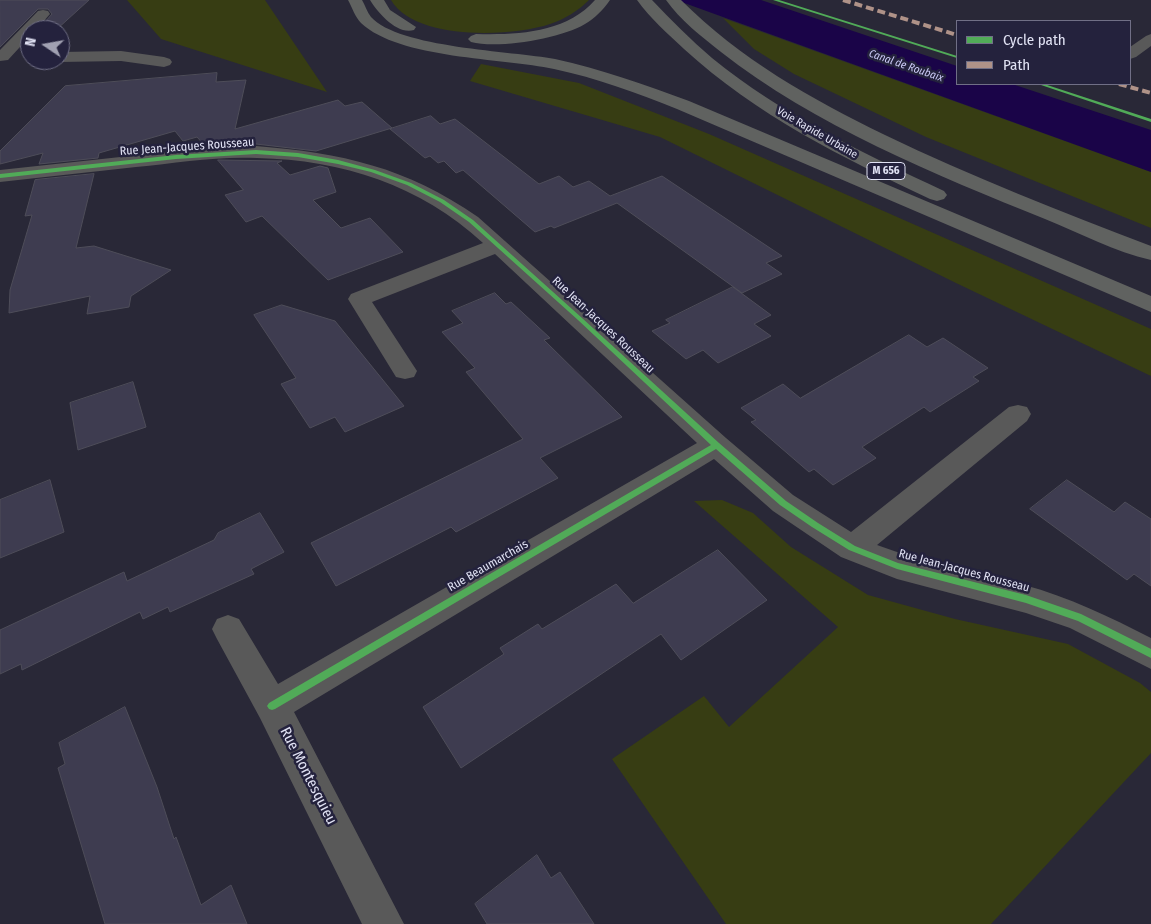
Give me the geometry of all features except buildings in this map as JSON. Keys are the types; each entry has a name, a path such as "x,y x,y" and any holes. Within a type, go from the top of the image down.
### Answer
{"highway":[{"path":"355,0 365,19 374,26 400,39 433,47 508,56 554,64 633,86 683,105 1151,305"},
{"path":"377,0 385,13 407,26 438,36 478,39 526,36 564,28 590,15 603,0"},
{"name":"Voie Rapide Urbaine","path":"673,0 711,36 758,74 789,93 882,141 969,180 1151,254"},
{"name":"Voie Rapide Urbaine","path":"646,3 687,44 734,83 832,143 993,221 1151,289"}],"street":[{"path":"1,57 43,14"},
{"path":"1131,53 1151,39"},
{"path":"70,57 121,56 164,62"},
{"path":"1,57 20,57"},
{"name":"Rue Jean-Jacques Rousseau","path":"0,176 207,154 256,152 298,155 355,166 426,192 456,210 498,245 716,445 783,503 852,548 896,566 1026,599 1081,618 1151,654"},
{"path":"405,371 359,299 498,245"},
{"path":"852,548 1018,414"},
{"name":"Rue Beaumarchais","path":"272,706 716,445"},
{"name":"Rue Montesquieu","path":"228,629 272,706 384,924"}],"green space":[{"path":"127,0 265,0 327,92 161,39"},
{"path":"391,0 589,0 571,14 550,24 512,32 489,33 442,29 420,23 403,13"},
{"path":"723,18 1151,172 1151,228 926,137 794,74 754,49"},
{"path":"481,64 579,83 709,134 1151,329 1151,376 956,283 660,137 470,81"},
{"path":"722,500 753,513 791,547 868,595 955,619 1068,644 1140,683 1151,692 1151,753 991,924 726,924 612,759 704,696 729,727 838,627 694,501"}],"water":[{"name":"Canal de Roubaix","path":"676,0 761,0 956,66 956,85 1015,85 1151,130 1151,172"}],"marked path":[{"path":"843,0 956,35"},
{"path":"1123,85 1151,93"}],"cycle path":[{"path":"775,0 956,57"},
{"path":"1043,85 1151,121"},
{"path":"0,176 176,157 256,152 298,155 338,162 373,171 409,184 442,201 471,221 716,445 783,503 815,525 852,548 897,566 1026,599 1081,618 1151,654"},
{"path":"272,706 716,445"}]}
